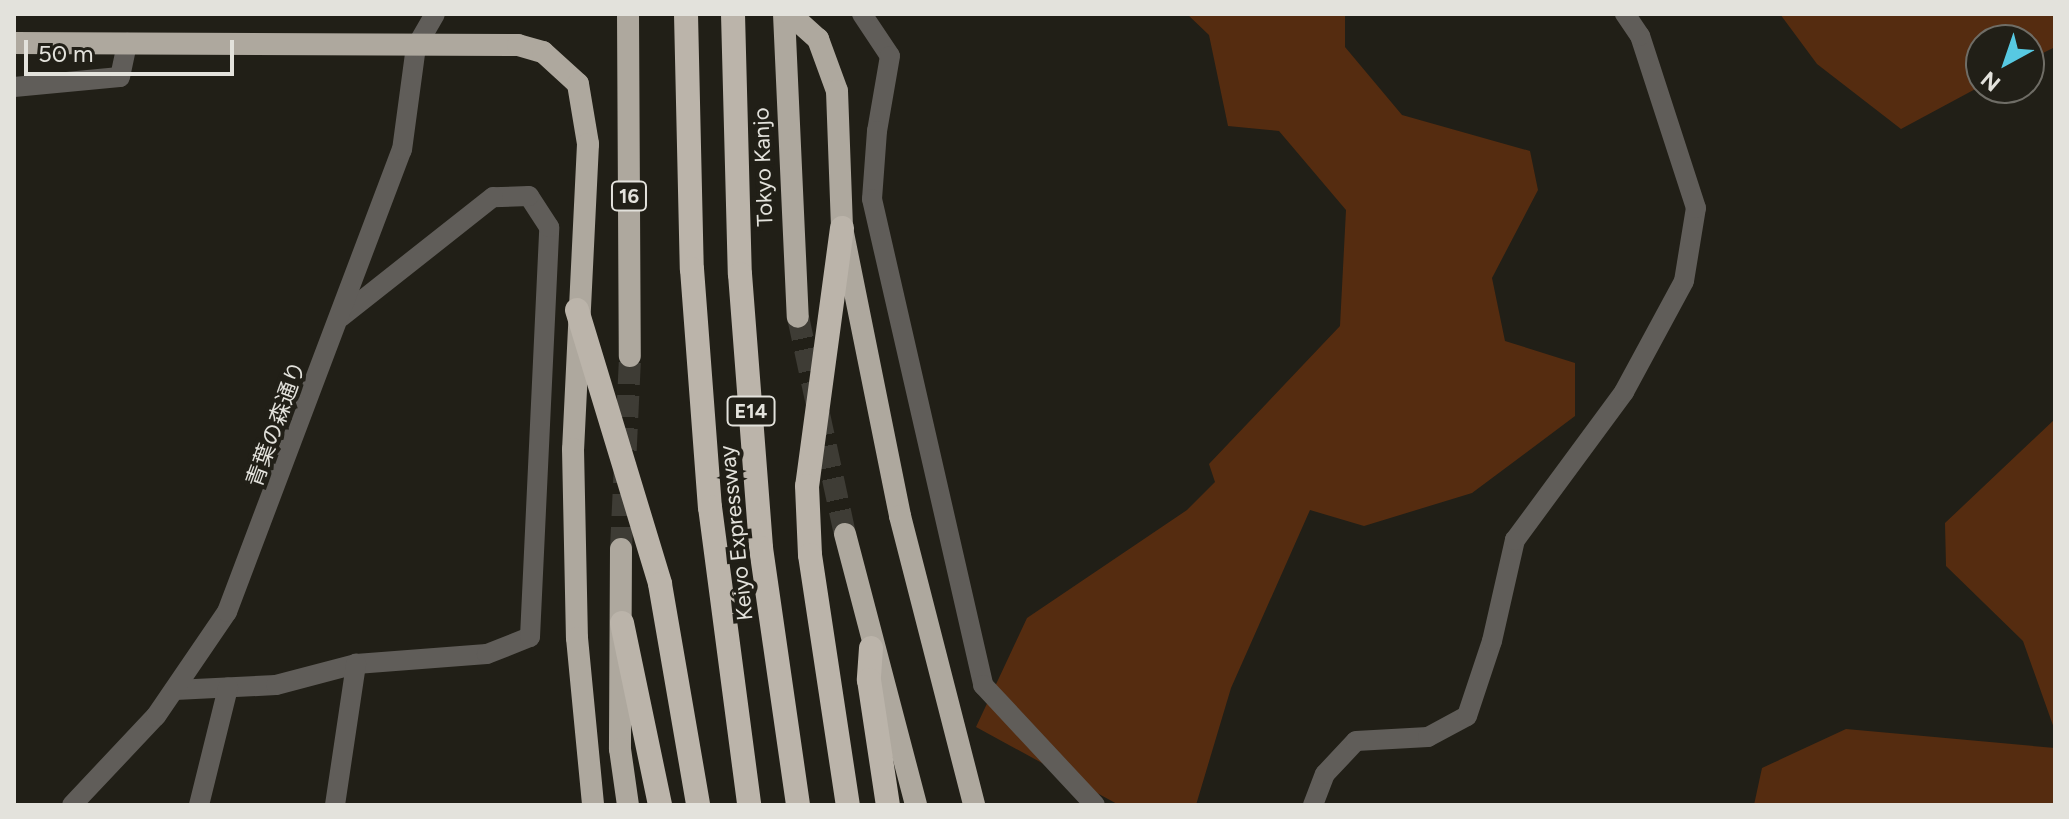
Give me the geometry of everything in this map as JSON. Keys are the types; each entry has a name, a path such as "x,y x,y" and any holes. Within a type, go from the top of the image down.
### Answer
{"highway":[{"name":"16","path":"628,14 630,356"},
{"name":"Keiyo Expressway","path":"686,14 692,269 709,491 749,805"},
{"name":"Keiyo Expressway","path":"733,14 740,274 761,548 798,805"},
{"path":"787,14 810,28 832,68 840,120 842,228 807,486 814,586 848,805"},
{"name":"Tokyo Kanjo","path":"787,14 798,317"},
{"path":"14,43 416,47 518,45 543,52 578,84 588,144 577,310 577,638 593,805"},
{"path":"842,228 900,516 974,805"},
{"path":"577,310 660,584 698,805"},
{"path":"845,534 871,648 916,805"},
{"path":"621,549 620,749 628,805"},
{"path":"622,623 660,805"},
{"path":"871,648 869,680 888,805"}],"street":[{"name":"青葉の森通り","path":"72,805 175,690 227,612 250,562 402,150 416,47 435,14"},
{"path":"862,14 890,56 877,131 872,199 983,685 1095,805"},
{"path":"1313,805 1325,774 1356,741 1428,737 1467,716 1492,641 1515,540 1624,392 1684,281 1696,208 1640,36 1625,14"},
{"path":"14,87 120,77 127,43"},
{"path":"175,690 276,685 356,664 487,654 530,637 549,227 529,196 493,197 341,317"},
{"path":"335,805 356,664"},
{"path":"199,805 228,688"}],"shaded area":[{"path":"1187,14 1345,14 1345,47 1402,115 1530,151 1538,190 1492,278 1505,341 1575,363 1575,416 1472,493 1364,526 1310,510 1231,688 1196,805 1119,805 976,727 1027,618 1187,510 1215,482 1209,464 1340,326 1346,210 1279,131 1228,126 1209,35"},
{"path":"1780,14 2055,14 2055,47 2045,52 2045,24 1965,24 1965,95 1901,129 1817,64"},
{"path":"2055,419 2055,731 2023,641 1946,566 1945,523"},
{"path":"1846,729 2055,748 2055,805 1754,805 1762,768"}],"tunnel":[{"path":"798,317 845,534"},
{"path":"621,549 630,356"}]}
